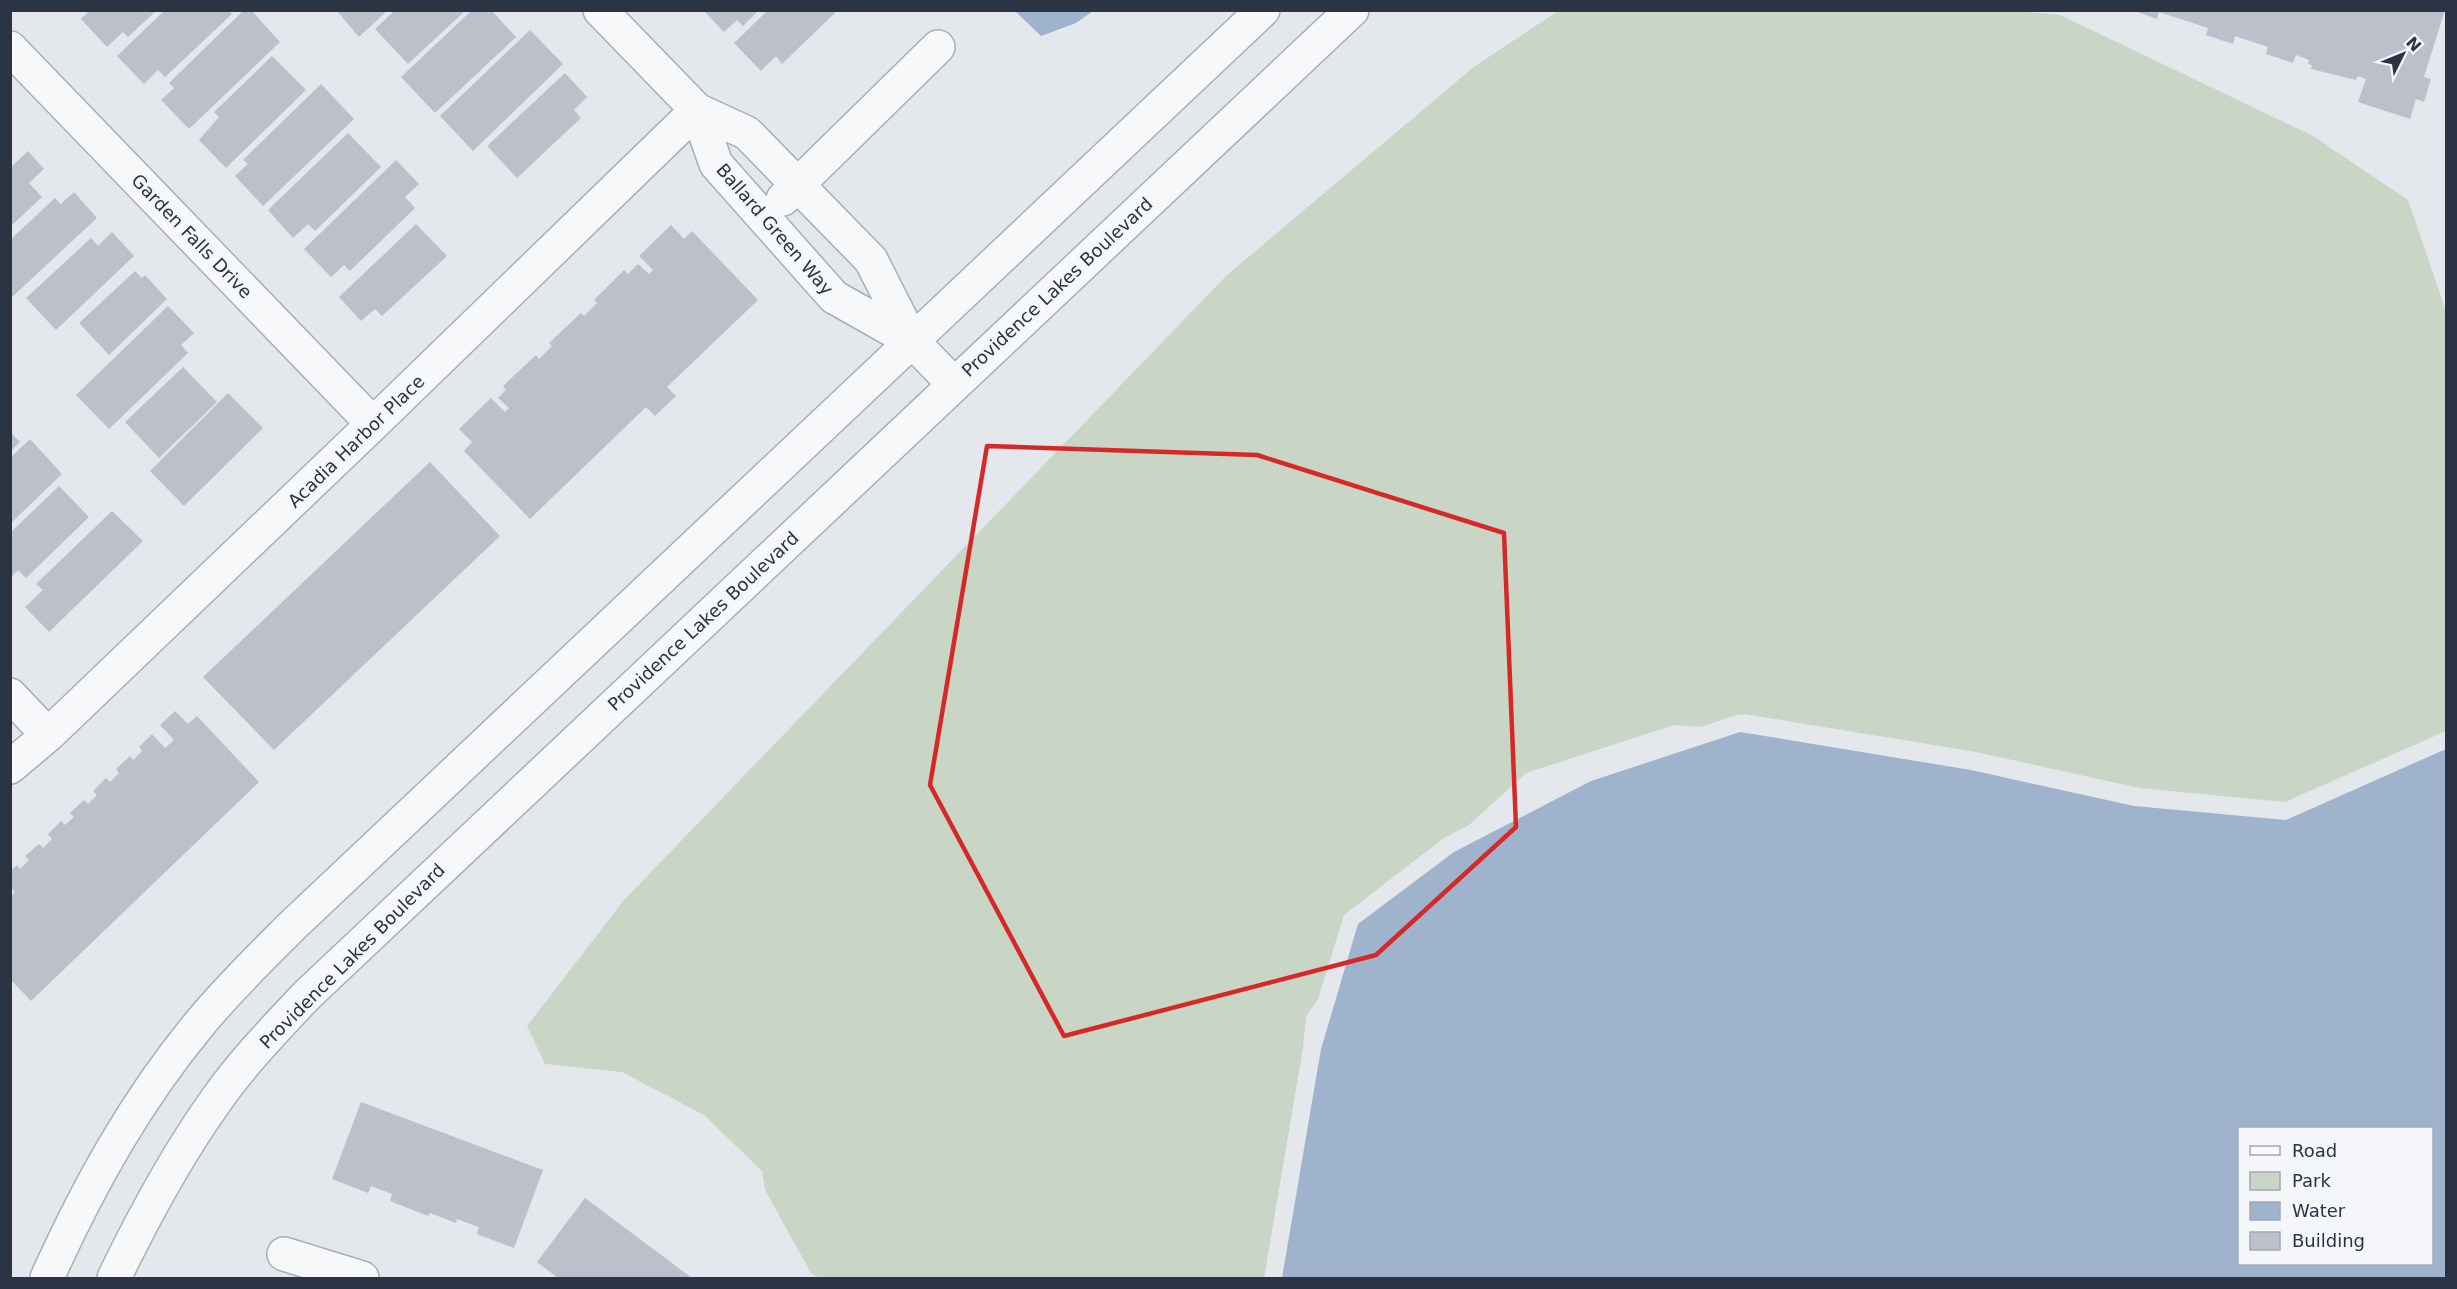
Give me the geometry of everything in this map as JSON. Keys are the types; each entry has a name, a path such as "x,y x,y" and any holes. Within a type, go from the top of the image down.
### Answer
{"street":[{"path":"600,10 697,110"},
{"path":"47,1278 97,1174 128,1122 160,1074 201,1021 246,972 1263,10"},
{"name":"Providence Lakes Boulevard","path":"114,1278 143,1216 181,1152 231,1080 299,1004 1352,10"},
{"path":"765,217 938,47"},
{"name":"Garden Falls Drive","path":"10,48 373,424"},
{"name":"Ballard Green Way","path":"697,110 747,133 871,260 912,341"},
{"name":"Ballard Green Way","path":"697,110 716,164 834,297 912,341 954,384"},
{"name":"Acadia Harbor Place","path":"10,767 48,735 697,110"},
{"path":"10,696 48,735"},
{"path":"284,1254 362,1278"}],"highlighted area":[{"path":"987,446 1257,455 1504,533 1516,827 1376,955 1064,1036 930,785"}],"green space":[{"path":"1558,11 2013,11 2060,15 2313,136 2408,200 2446,311 2446,731 2285,802 2139,788 1976,752 1745,714 1701,727 1674,725 1526,773 1469,825 1444,838 1344,915 1318,999 1306,1016 1303,1048 1264,1278 819,1278 811,1273 765,1190 762,1171 704,1115 622,1072 545,1064 527,1026 624,900 1227,275 1475,66"}],"water":[{"path":"1015,11 1093,11 1076,23 1041,36"},
{"path":"1740,732 1971,770 2134,806 2286,820 2446,749 2446,1278 1282,1278 1321,1049 1358,924 1454,852 1591,781"}],"building":[{"path":"90,10 157,10 128,37 123,32 107,47 81,19"},
{"path":"165,10 228,10 232,14 165,77 158,70 144,84 117,56"},
{"path":"244,10 251,10 280,42 189,129 161,100 174,88 169,83"},
{"path":"336,10 388,10 359,37"},
{"path":"395,10 466,10 408,64 375,29"},
{"path":"472,10 491,10 516,37 435,113 401,77"},
{"path":"703,10 759,10 743,26 737,20 724,32"},
{"path":"768,10 838,10 782,64 776,56 761,71 734,43"},
{"path":"2132,10 2445,10 2424,77 2431,79 2424,102 2416,99 2410,119 2358,102 2366,79 2358,76 2356,80 2311,69 2312,65 2308,64 2309,60 2296,55 2293,63 2266,54 2268,47 2235,36 2233,44 2206,35 2208,28 2159,12 2157,19"},
{"path":"530,30 563,64 473,151 440,116"},
{"path":"272,56 306,90 226,168 199,140 219,117 214,112"},
{"path":"565,73 587,97 574,110 581,118 517,178 487,146"},
{"path":"321,84 354,119 263,206 235,176 248,164 243,160"},
{"path":"348,133 381,167 315,231 308,224 293,238 268,210"},
{"path":"28,151 44,169 29,183 42,197 10,227 10,168"},
{"path":"396,160 419,184 405,197 415,208 350,271 344,265 331,277 304,249"},
{"path":"74,192 97,218 10,299 10,240 55,198 61,204"},
{"path":"416,224 447,256 382,316 375,309 361,321 339,297"},
{"path":"671,225 684,239 692,231 758,300 667,387 676,396 655,416 646,407 530,519 464,451 472,442 459,429 491,398 505,412 509,408 498,398 506,390 503,386 536,355 539,359 552,346 549,343 581,313 584,316 597,303 594,300 624,270 628,274 638,264 649,274 653,270 639,256"},
{"path":"112,232 134,256 56,330 26,298 91,238 98,246"},
{"path":"135,271 142,278 145,275 167,299 109,355 79,323"},
{"path":"168,306 194,333 181,345 188,353 109,429 76,395"},
{"path":"183,367 217,402 159,458 125,422"},
{"path":"228,393 263,428 184,506 150,471"},
{"path":"10,432 20,442 10,452"},
{"path":"30,439 62,474 10,524 10,458"},
{"path":"430,462 500,536 274,750 203,677"},
{"path":"59,486 89,517 26,578 18,570 10,578 10,533"},
{"path":"112,511 143,541 49,632 25,607 43,590 36,584"},
{"path":"175,711 188,724 197,716 259,782 31,1001 10,979 10,897 15,892 10,887 10,871 17,865 20,869 29,860 25,856 39,844 43,848 52,839 48,834 61,821 65,825 74,817 70,813 84,800 88,804 97,795 93,791 106,778 110,782 119,773 116,769 130,756 133,760 142,751 139,747 152,734 165,748 174,740 160,725"},
{"path":"361,1102 543,1170 514,1248 477,1234 479,1227 457,1219 456,1223 430,1213 428,1216 390,1201 392,1194 371,1186 368,1193 332,1179"},
{"path":"585,1198 692,1278 558,1278 537,1262"}]}
